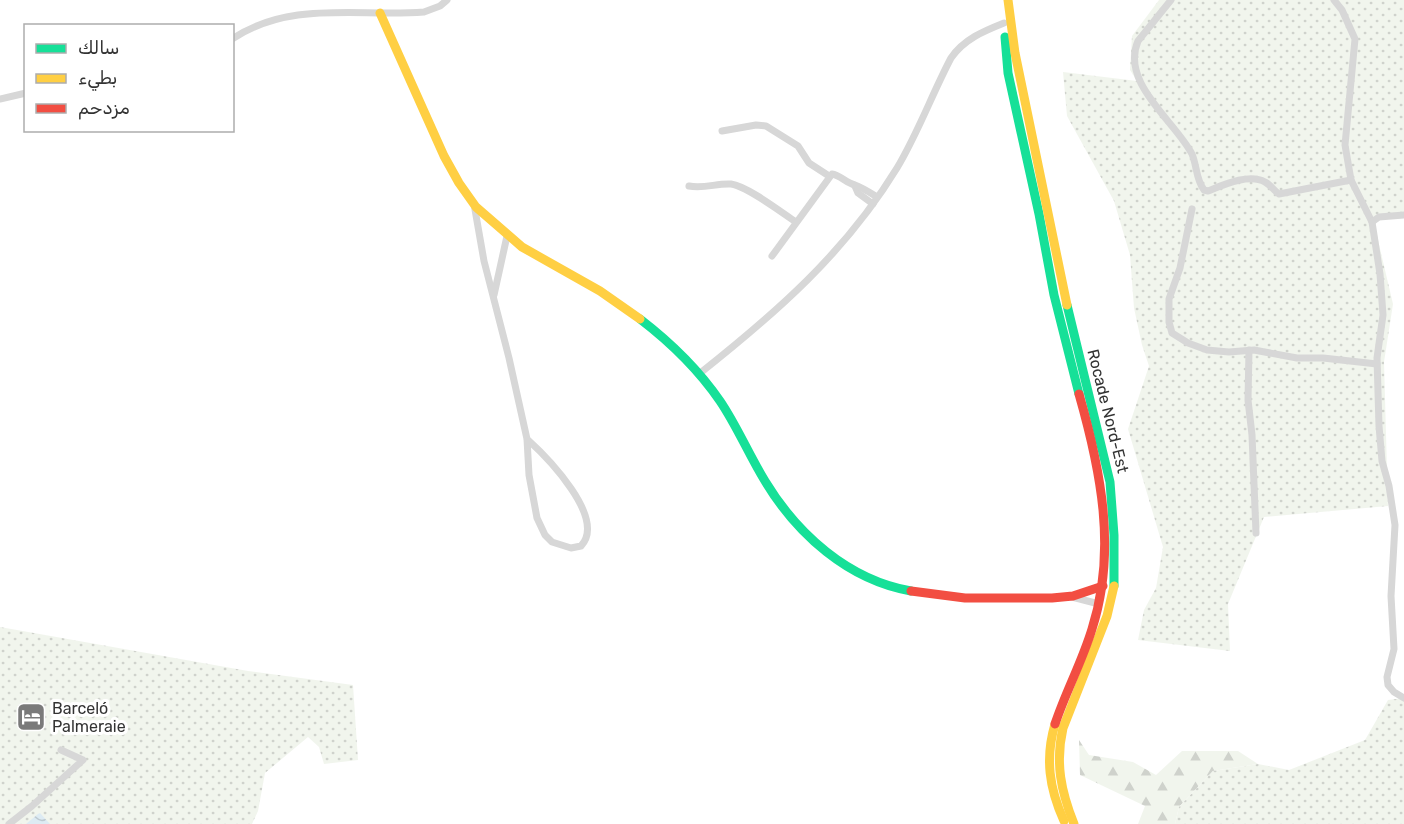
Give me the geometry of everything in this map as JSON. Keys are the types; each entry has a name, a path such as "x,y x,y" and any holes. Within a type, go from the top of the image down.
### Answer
{"main road":[{"name":"Rocade Nord-Est","path":"1000,0 1008,72 1060,321 1091,436 1103,498 1105,541 1100,604 1088,641 1060,708 1050,745 1049,778 1055,801 1066,824"},
{"name":"Rocade Nord-Est","path":"1008,0 1015,53 1075,344 1110,482 1114,536 1114,591 1107,616 1058,746 1058,778 1074,824"},
{"path":"380,13 448,165 474,204 507,236 546,262 604,294 642,321 676,350 699,374 723,407 780,504 810,539 838,562 854,572 889,587 925,596 1070,597 1103,586"}],"street":[{"path":"234,38 260,22 289,13 424,12 440,6 447,0"},
{"path":"1171,0 1137,41 1134,48 1136,73 1142,86 1191,153 1204,190 1208,191 1246,179 1257,179 1268,183 1276,193 1280,194 1351,180"},
{"path":"1334,0 1342,10 1355,39 1345,132 1346,155 1351,180 1372,222 1383,300 1377,364 1378,426 1382,461 1389,486 1395,525 1391,596 1394,649 1387,677 1388,685 1394,693 1404,698"},
{"path":"699,374 763,323 800,289 837,249 875,201 912,142 951,58 958,48 972,38 1004,23"},
{"path":"0,99 24,93"},
{"path":"722,131 756,125 766,126 798,146 809,163 829,176"},
{"path":"772,256 832,174 836,174 855,186 862,187 875,201"},
{"path":"689,186 731,184 738,186 796,222"},
{"path":"474,204 482,249 527,439 532,495 541,528 545,535 558,545 571,548 581,546 586,540 587,523 579,502 542,452 527,439"},
{"path":"1192,209 1180,268 1169,299 1172,333 1194,347 1229,352 1249,350 1297,358 1323,358 1377,364"},
{"path":"1372,222 1379,217 1404,215"},
{"path":"494,296 507,236"},
{"path":"1249,350 1248,408 1256,533"},
{"path":"1070,597 1100,604"},
{"path":"9,824 83,760 61,750"}],"green space":[{"path":"1159,0 1404,0 1404,213 1373,219 1393,304 1384,362 1388,506 1264,517 1228,604 1230,651 1138,640 1144,610 1156,588 1163,547 1128,429 1149,366 1134,308 1130,255 1114,201 1067,116 1063,72 1137,81 1130,70 1132,36"},
{"path":"0,627 248,671 353,685 358,760 324,764 319,747 308,737 265,773 258,811 252,824 0,824"},
{"path":"1404,698 1404,824 1175,824 1179,807 1213,771 1258,764 1289,770 1365,740 1388,700"},
{"path":"1079,740 1089,755 1133,762 1156,775 1182,751 1238,751 1258,764 1213,771 1179,807 1175,824 1138,824 1145,806 1080,775"}],"water":[{"path":"40,813 50,824 26,824 38,814"}],"traffic: fast":[{"path":"1005,37 1008,73 1054,295 1079,394"},
{"path":"1067,305 1110,482 1114,535 1114,586"},
{"path":"640,319 683,357 711,389 726,411 759,471 792,519 826,552 846,565 866,577 911,591"}],"traffic: slow":[{"path":"1008,0 1015,53 1067,305"},
{"path":"380,13 444,156 476,207 522,247 600,291 640,319"},
{"path":"1074,824 1061,777 1060,753 1063,728 1107,616 1114,586"},
{"path":"1055,724 1050,749 1050,773 1055,797 1064,821"}],"traffic: jam":[{"path":"1055,724 1092,629 1100,600 1104,570 1105,541 1099,482 1079,394"},
{"path":"911,591 965,598 1052,598 1073,596 1103,586"}],"place":[{"name":"Barceló Palmeraie","path":"31,717"}]}
